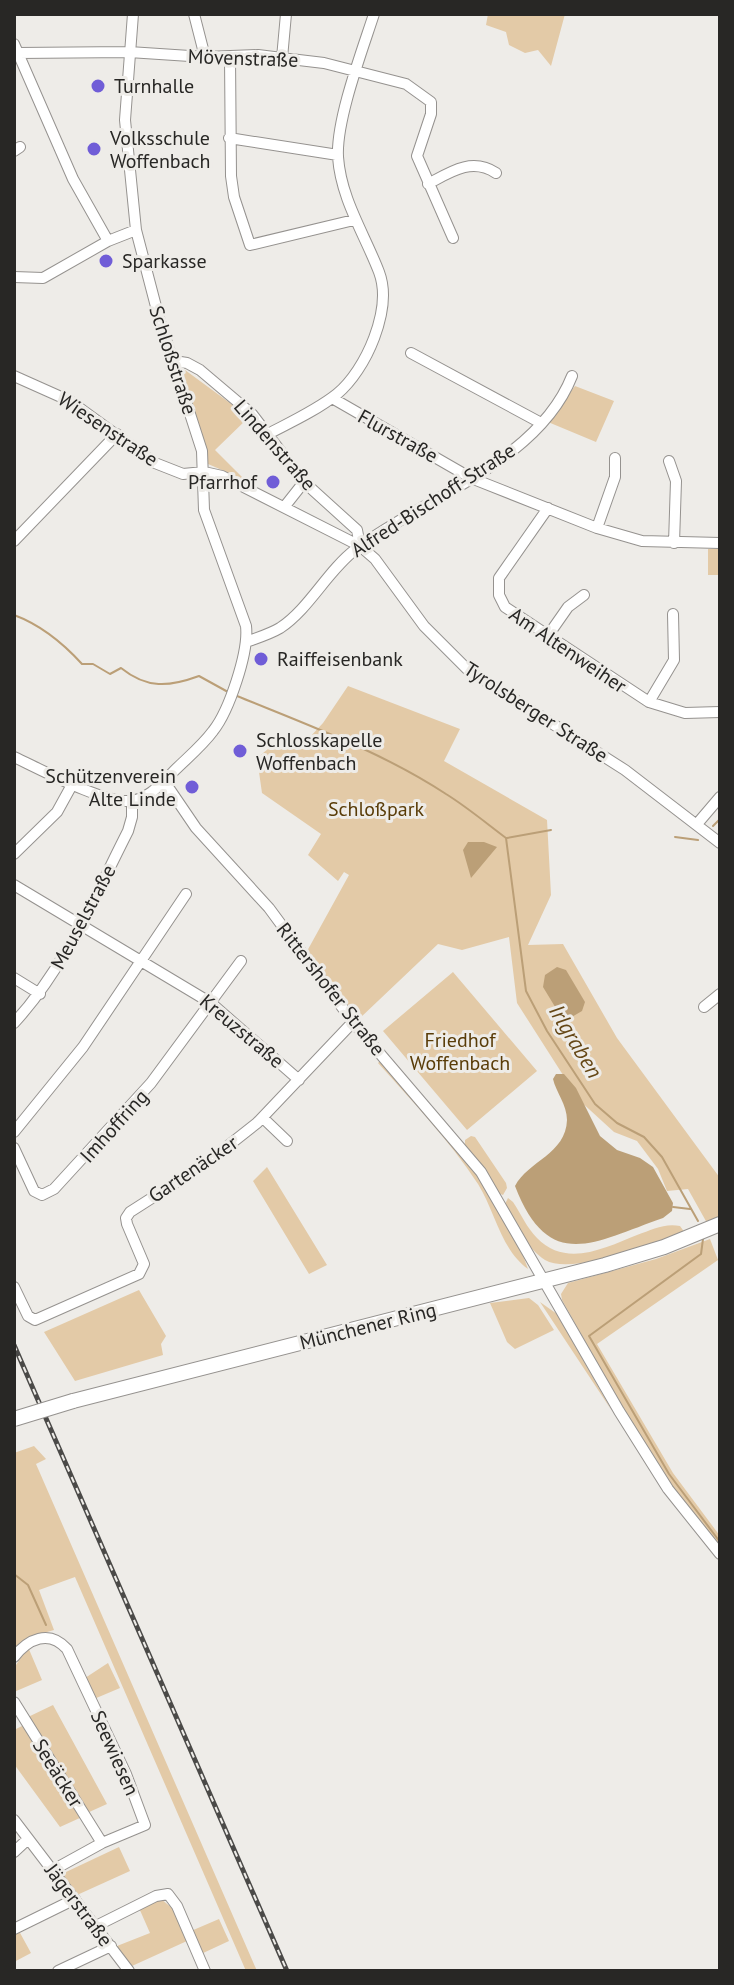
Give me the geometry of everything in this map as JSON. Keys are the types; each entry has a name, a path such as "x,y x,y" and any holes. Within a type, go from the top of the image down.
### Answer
{"main road":[{"name":"Münchener Ring","path":"14,1419 73,1401 642,1255 720,1224"}],"street":[{"name":"Schloßstraße","path":"132,801 144,797 164,781 212,733 231,694 246,642 243,618 204,510 204,472 197,433 147,277 136,230 125,120 133,14"},
{"path":"194,14 205,57"},
{"path":"282,58 286,14"},
{"path":"268,434 332,398 349,383 373,340 382,308 380,275 354,220 338,155 356,72 374,14"},
{"name":"Mövenstraße","path":"16,48 205,57 258,55 324,63 406,84 431,102 431,114 417,156 428,184"},
{"path":"16,48 73,179 108,241"},
{"path":"230,57 229,138 234,197 250,245 354,220"},
{"path":"229,138 338,155"},
{"path":"453,238 428,184 473,165 496,173"},
{"path":"14,277 43,278 108,241 136,230"},
{"path":"411,353 541,423"},
{"name":"Lindenstraße","path":"174,361 187,363 207,376 252,414 304,482 357,530 360,546"},
{"name":"Wiesenstraße","path":"14,376 58,394 117,434 133,449 177,472 189,475 204,472"},
{"name":"Alfred-Bischoff-Straße","path":"246,642 285,624 333,570 360,546 471,478 514,447 541,423 562,396 572,376"},
{"name":"Flurstraße","path":"332,398 471,478 597,528 642,541 720,543"},
{"path":"14,541 117,434"},
{"path":"107,447 133,449"},
{"path":"597,528 615,477 615,458"},
{"path":"669,461 676,481 674,543"},
{"name":"Tyrolsberger Straße","path":"204,472 228,479 285,506 360,546 375,559 424,626 468,670 610,760 720,843"},
{"path":"285,506 304,482"},
{"name":"Am Altenweiher","path":"548,508 502,573 499,586 501,602 509,613 649,702 685,713 720,712"},
{"path":"547,637 568,607 584,595"},
{"name":"Am Altenweiher","path":"649,702 674,660 673,614"},
{"path":"14,757 112,799 132,801"},
{"name":"Rittershofer Straße","path":"164,781 196,828 269,908 353,1022 481,1172 619,1411 668,1489 720,1554"},
{"path":"14,854 57,812 73,783"},
{"path":"697,824 720,797"},
{"name":"Meuselstraße","path":"14,1023 40,994 80,923 128,831 132,801"},
{"name":"Kreuzstraße","path":"14,885 211,1003 299,1080"},
{"path":"14,1132 88,1041 186,894"},
{"path":"211,1003 241,961"},
{"path":"14,978 40,994"},
{"path":"704,1007 720,994"},
{"name":"Imhoffring","path":"14,1148 34,1191 42,1195 54,1189 145,1090 211,1003"},
{"name":"Gartenäcker","path":"14,1287 29,1318 39,1319 139,1274 144,1268 144,1261 127,1224 127,1215 205,1164 263,1118 353,1022"},
{"path":"263,1118 287,1141"},
{"name":"Seewiesen","path":"14,1657 26,1643 43,1637 62,1643 72,1656 126,1774 145,1825 102,1843 53,1870"},
{"name":"Seeäcker","path":"14,1702 102,1843"},
{"name":"Jägerstraße","path":"14,1820 129,1971"},
{"path":"14,1852 28,1839"},
{"path":"96,1926 156,1896 168,1894 177,1906 205,1971"},
{"path":"14,1929 75,1899"},
{"path":"58,1971 111,1946"}],"green space":[{"path":"488,14 565,14 551,66 538,50 525,53 509,45 506,32 486,25"},
{"path":"185,370 249,417 215,450 245,480 208,464 184,382"},
{"path":"575,386 614,401 596,442 548,422"},
{"path":"708,549 720,549 720,575 708,575"},
{"name":"Schloßpark","path":"348,686 460,729 444,761 547,820 551,895 528,945 563,944 617,1038 720,1178 720,1217 707,1223 688,1189 667,1191 658,1169 637,1141 614,1132 579,1100 517,1003 509,937 462,950 438,944 359,1019 306,953 349,875 344,872 338,881 308,855 321,834 262,793 257,758 287,738 309,738"},
{"name":"Friedhof Woffenbach","path":"453,972 537,1071 467,1130 383,1031"},
{"path":"381,1060 445,1132 484,1184 516,1239 528,1269 511,1252 484,1195 467,1168 378,1063"},
{"path":"475,1137 506,1183 503,1195 498,1193 465,1145 465,1140"},
{"path":"267,1167 327,1265 309,1274 253,1181"},
{"path":"508,1198 537,1238 560,1252 573,1254 599,1250 663,1226 680,1226 685,1233 614,1256 558,1264 545,1260 527,1242 505,1204"},
{"path":"710,1239 718,1260 597,1344 673,1473 720,1536 720,1548 672,1486 623,1409 561,1294 568,1283 656,1259"},
{"path":"139,1290 166,1336 161,1344 163,1355 75,1381 44,1332"},
{"path":"529,1298 538,1305 554,1330 515,1349 507,1342 490,1303"},
{"path":"540,1302 557,1314 612,1411"},
{"path":"34,1446 46,1459 36,1464 257,1971 246,1971 75,1577 39,1590 54,1630 30,1637 14,1649 14,1453"},
{"path":"28,1647 42,1680 14,1692 14,1668"},
{"path":"108,1663 120,1688 94,1699 85,1678"},
{"path":"53,1705 107,1804 87,1813 28,1717"},
{"path":"24,1725 82,1817 60,1827 14,1764 14,1730"},
{"path":"119,1847 130,1871 77,1895 64,1876 66,1872"},
{"path":"161,1899 172,1908 187,1941 132,1966 117,1946 150,1933 139,1908"},
{"path":"219,1919 229,1941 201,1954 191,1931"},
{"path":"19,1931 31,1953 14,1962 14,1934"}],"shaded area":[{"path":"468,842 484,842 497,847 471,878 463,850"},
{"path":"557,967 566,970 585,1002 582,1011 570,1018 560,1015 543,987 545,975"},
{"path":"556,1074 564,1074 576,1088 600,1136 617,1150 640,1158 653,1167 673,1203 672,1211 663,1218 595,1242 576,1244 559,1241 543,1232 528,1214 515,1186 528,1170 554,1149 565,1132 567,1114 553,1079"}],"waterway":[{"path":"14,615 51,635 82,664 93,664 110,674 121,668 140,680 158,684 199,676 228,692"},
{"path":"237,696 396,765 454,799 506,838"},
{"path":"713,826 720,819"},
{"path":"507,838 551,830"},
{"path":"675,837 698,840"},
{"name":"Irlgraben","path":"506,838 526,991 547,1031 595,1104 617,1123 644,1137 662,1157 698,1221"},
{"path":"673,1207 690,1209"},
{"name":"Irlgraben","path":"703,1239 701,1254 589,1336 669,1474 720,1542"},
{"path":"14,1574 28,1585 46,1625"}],"railway":[{"path":"14,1345 287,1971"}],"place":[{"name":"Turnhalle","path":"98,86"},
{"name":"Volksschule Woffenbach","path":"94,149"},
{"name":"Sparkasse","path":"106,261"},
{"name":"Pfarrhof","path":"273,482"},
{"name":"Raiffeisenbank","path":"261,659"},
{"name":"Schlosskapelle Woffenbach","path":"240,751"},
{"name":"Schützenverein Alte Linde","path":"192,787"}]}
